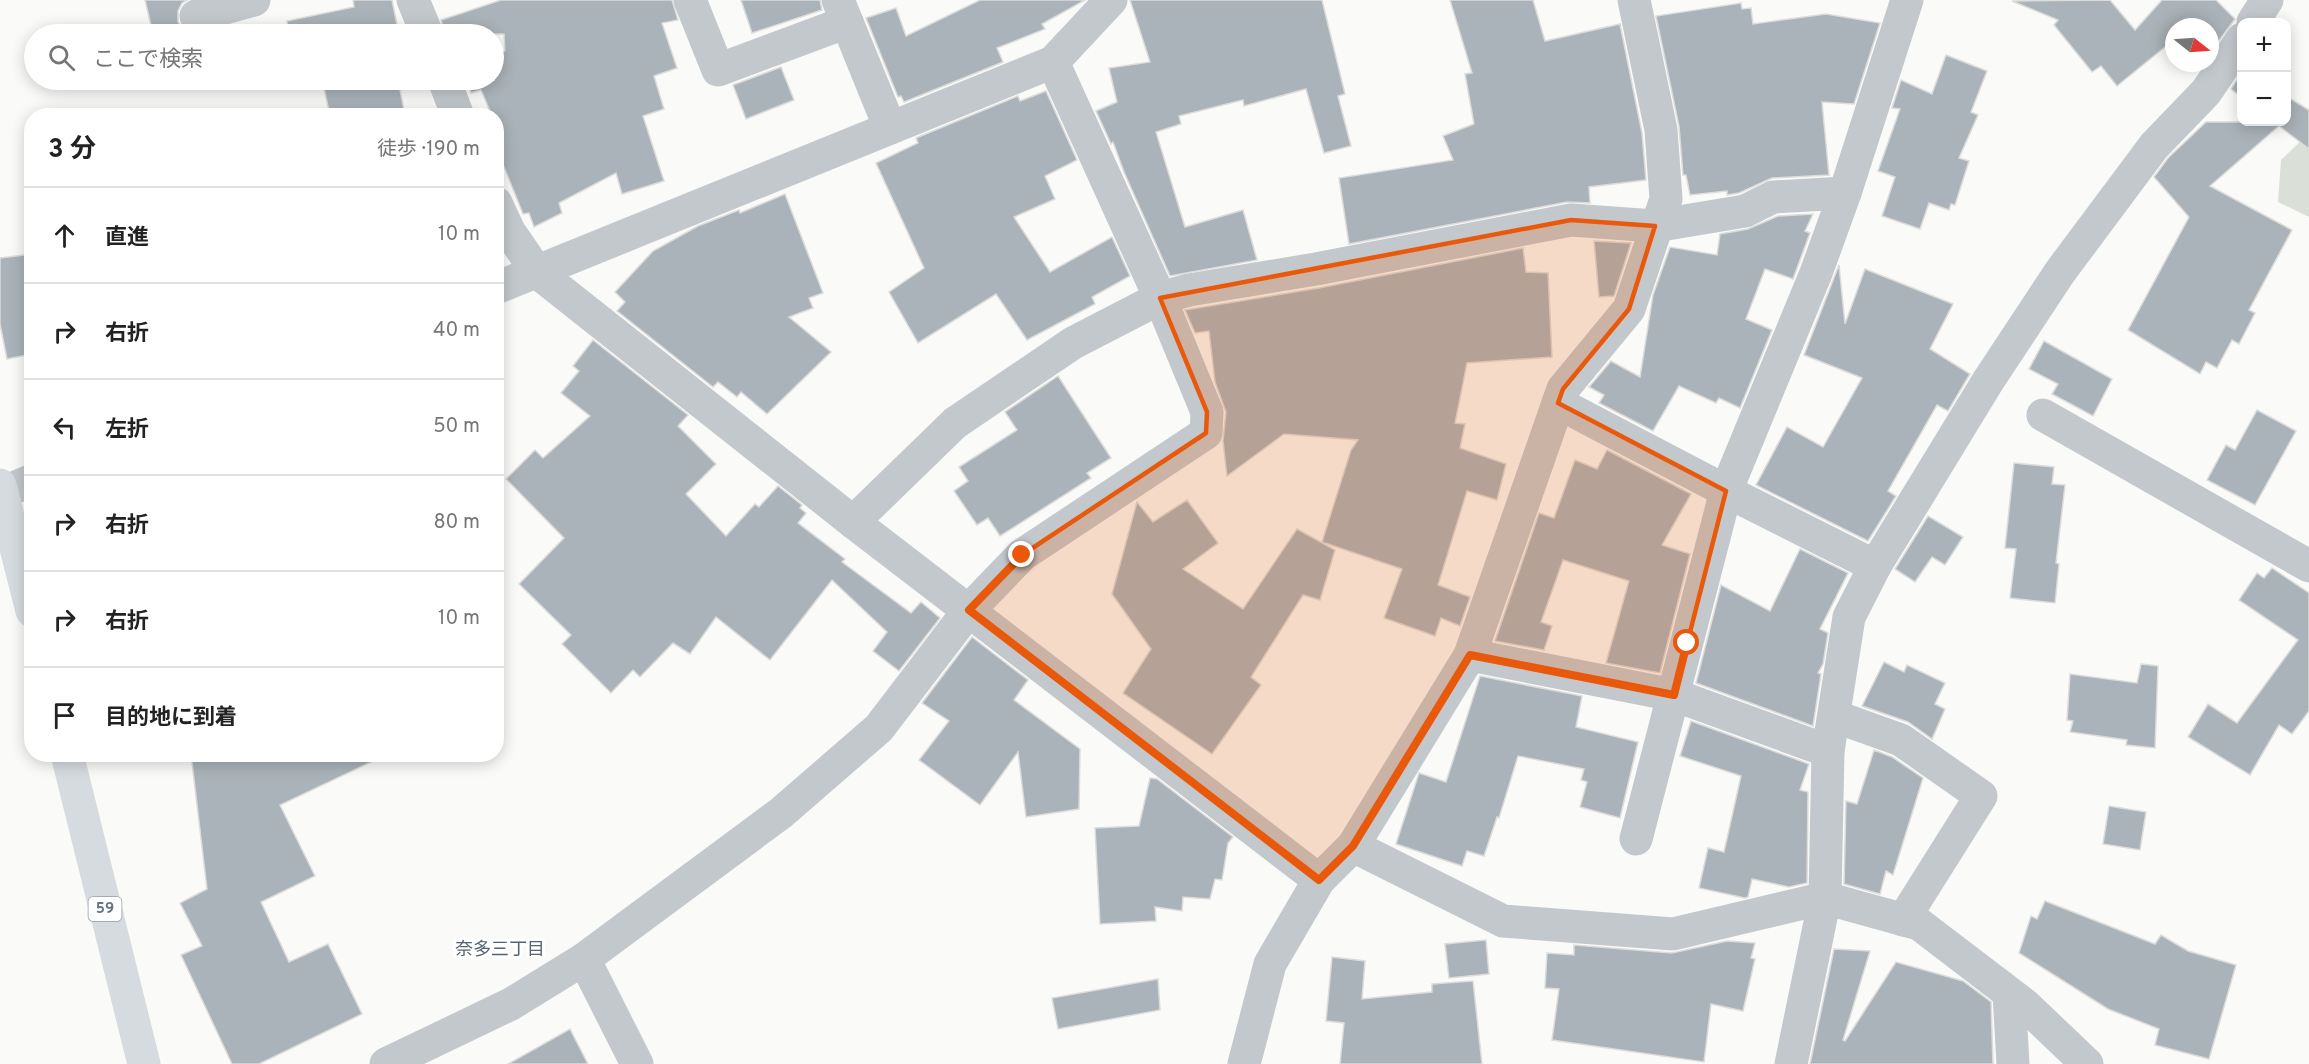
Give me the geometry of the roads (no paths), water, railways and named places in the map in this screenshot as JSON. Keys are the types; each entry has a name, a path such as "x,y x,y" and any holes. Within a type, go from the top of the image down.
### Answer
{"main road":[{"path":"1,490 24,580"},
{"name":"59","path":"69,762 144,1064"}],"street":[{"path":"196,16 254,0"},
{"path":"413,0 423,24"},
{"path":"690,0 718,70 842,11 890,128"},
{"path":"504,285 1053,62 1111,0"},
{"path":"1244,1064 1270,964 1319,880 1353,846 1470,655 1563,389 1629,309 1665,199 1661,130 1634,0"},
{"path":"1636,839 1726,491 1816,273 1845,193 1907,0"},
{"path":"2256,18 2267,0"},
{"path":"1791,1064 1825,898 1828,751 1849,617 1875,566 1988,381 2060,272 2154,146 2206,92 2237,45"},
{"path":"386,1064 511,1004 584,959 781,813 879,728 969,610 1022,555 1206,433 1207,412 1160,298 1053,62"},
{"path":"448,90 455,108"},
{"path":"853,522 955,423 1073,343 1160,298 1189,290 1316,269 1571,220 1655,226 1745,211 1773,197 1845,193"},
{"path":"504,220 537,272 853,522 1319,880"},
{"path":"1558,403 1875,566"},
{"path":"2043,415 2309,566"},
{"path":"1,490 24,483"},
{"path":"1470,655 1674,695 1828,751"},
{"path":"1834,716 1901,740 1982,796 1903,920"},
{"path":"1353,846 1503,921 1673,934 1825,898 1919,924 2025,1005 2087,1064"},
{"path":"584,959 637,1064"},
{"path":"2009,994 2013,1064"}],"district":[{"name":"奈多三丁目","path":"500,950"}]}
